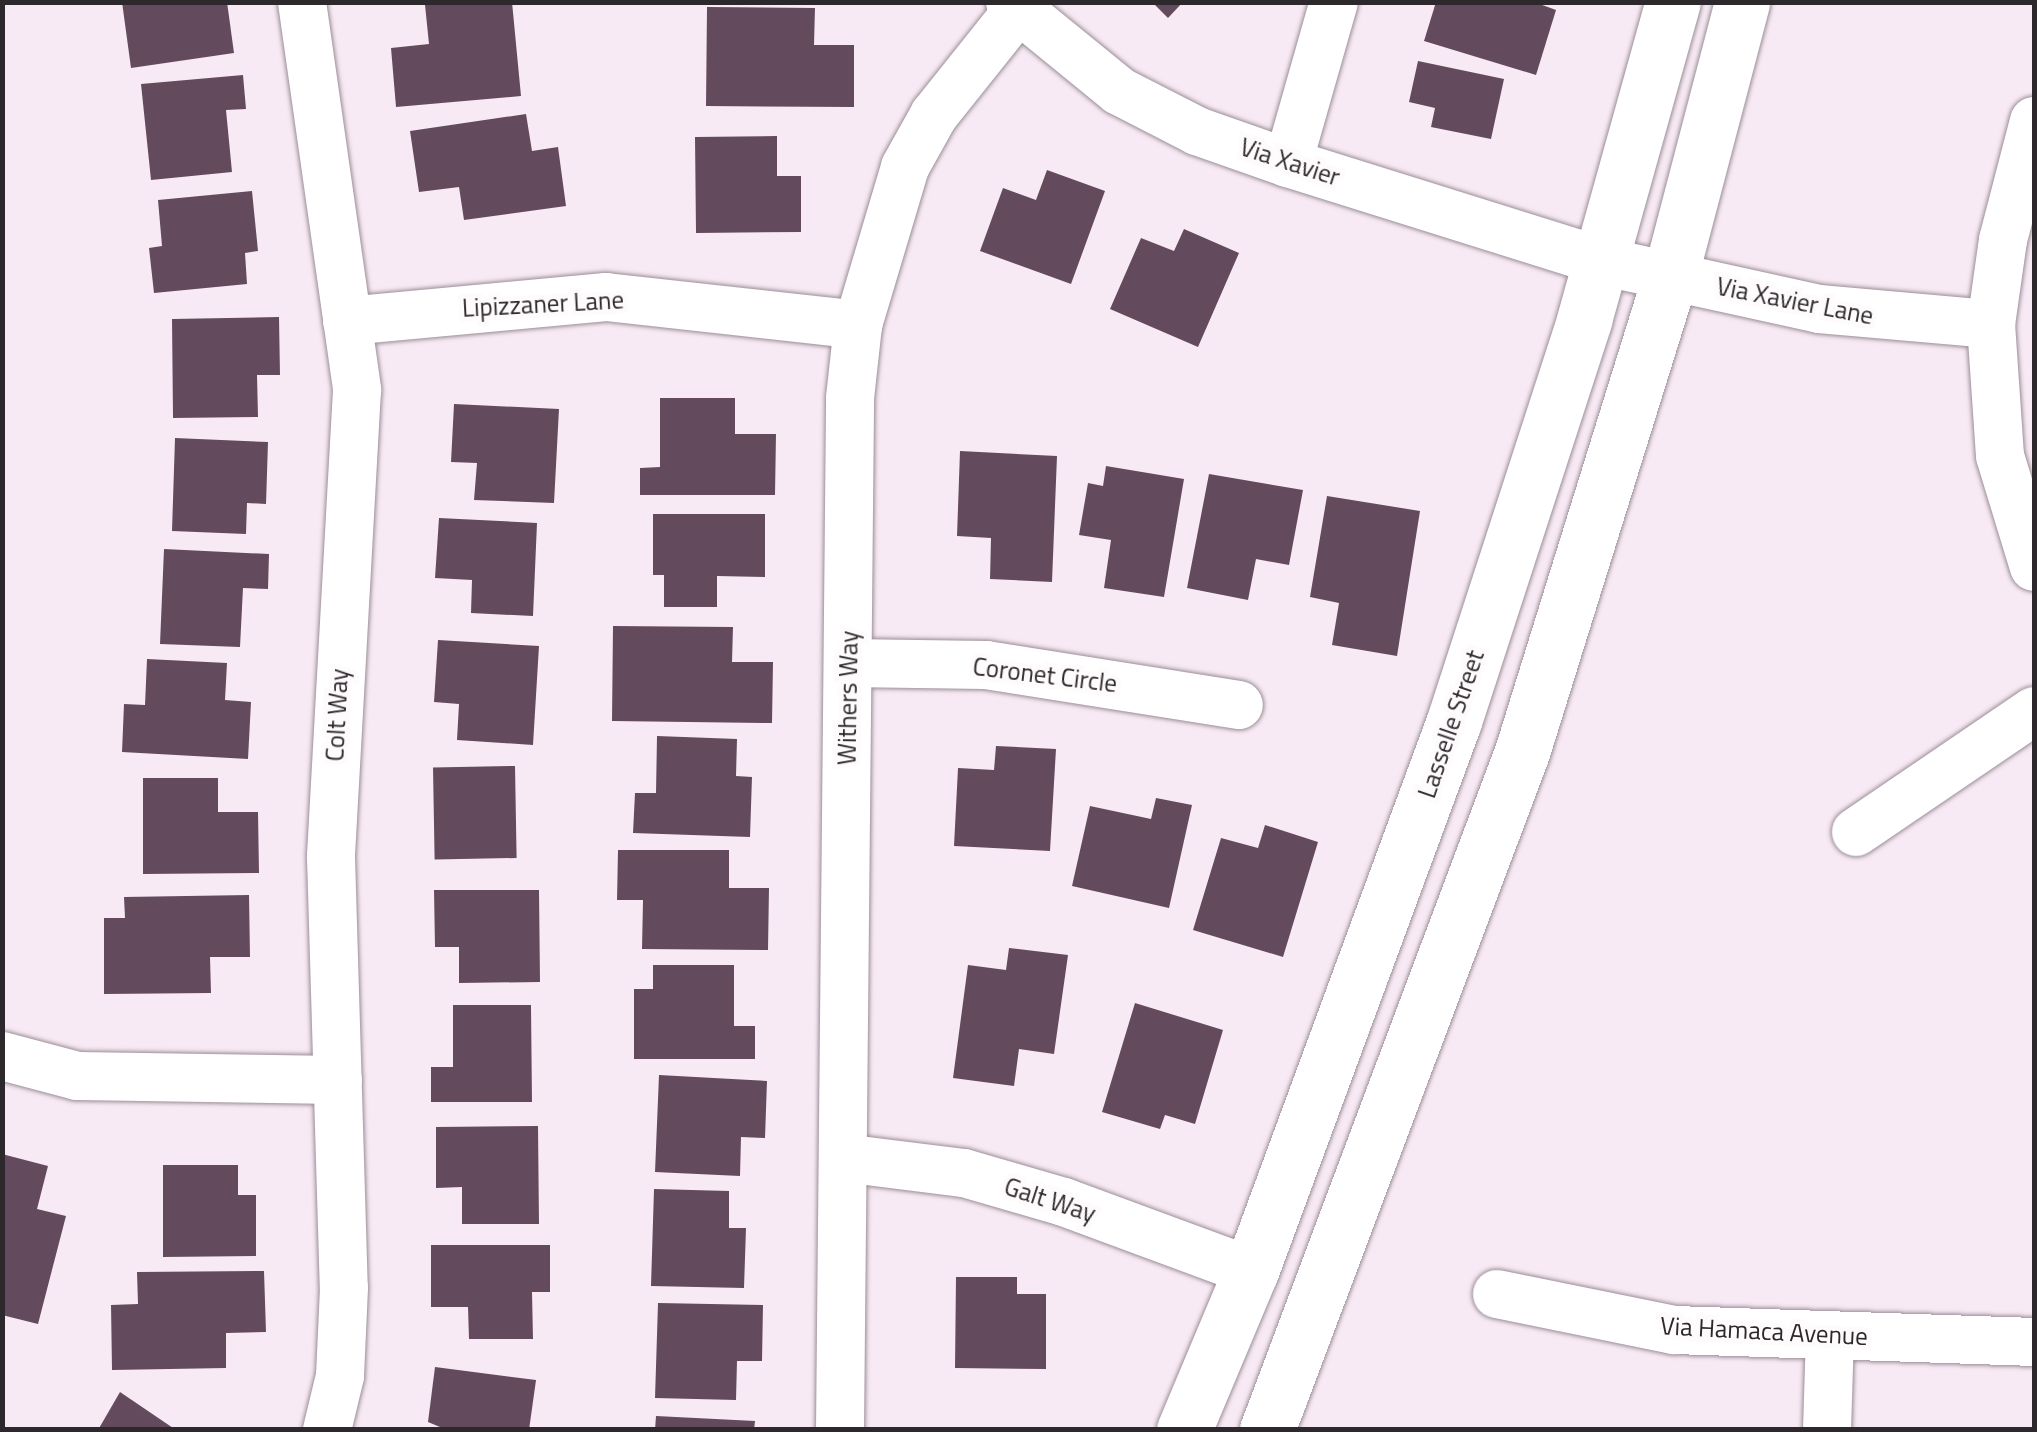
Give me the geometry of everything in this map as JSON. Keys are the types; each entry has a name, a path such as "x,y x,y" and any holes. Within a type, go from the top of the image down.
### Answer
{"main road":[{"name":"Lasselle Street","path":"1184,1430 1250,1271 1454,720 1601,261 1674,2"},
{"path":"1267,1430 1522,752 1670,277 1742,2"},
{"path":"1223,1430 1250,1365 1250,1271"}],"street":[{"name":"Colt Way","path":"302,2 357,390 334,746 344,1288 340,1376 327,1430"},
{"path":"1288,163 1334,2"},
{"name":"Via Xavier","path":"1013,7 1118,91 1197,131 1601,261"},
{"name":"Withers Way","path":"840,1430 850,398 858,325 905,166 934,115 1013,7"},
{"path":"2034,122 2002,240 1991,324 2000,456 2034,568"},
{"name":"Via Xavier Lane","path":"1601,261 1879,318 1991,324"},
{"name":"Lipizzaner Lane","path":"348,321 606,296 858,325"},
{"name":"Coronet Circle","path":"848,663 1005,667 1240,705"},
{"path":"1856,832 2034,710"},
{"path":"2,1056 77,1076 338,1080"},
{"name":"Galt Way","path":"843,1158 964,1173 1064,1202 1250,1271"},
{"name":"Via Hamaca Avenue","path":"1497,1294 1674,1330 2034,1342"},
{"path":"1827,1430 1830,1336"}],"building":[{"path":"122,2 227,2 234,53 131,68"},
{"path":"512,2 521,96 396,107 391,48 429,44 425,5"},
{"path":"1152,2 1183,2 1168,18"},
{"path":"1436,2 1534,2 1556,10 1536,75 1424,41"},
{"path":"707,7 815,8 814,45 854,45 854,107 706,106"},
{"path":"1418,61 1504,79 1491,139 1431,127 1435,108 1409,102"},
{"path":"243,75 246,109 226,110 232,172 151,180 141,84"},
{"path":"526,114 532,151 558,147 566,206 464,220 459,187 419,192 410,131"},
{"path":"777,136 777,176 801,176 801,232 696,233 695,137"},
{"path":"1047,170 1105,191 1071,284 980,251 1003,188 1036,200"},
{"path":"252,191 258,251 245,253 247,284 154,293 149,248 162,246 158,200"},
{"path":"1184,229 1239,253 1198,347 1110,309 1141,238 1174,251"},
{"path":"279,317 280,375 257,375 258,417 173,418 172,319"},
{"path":"660,398 735,398 735,434 776,434 775,495 640,495 640,468 660,467"},
{"path":"454,404 559,409 554,503 474,500 477,463 451,462"},
{"path":"175,438 268,442 266,504 247,503 246,534 172,531"},
{"path":"960,451 1057,456 1052,582 990,579 991,538 957,536"},
{"path":"1106,466 1184,479 1164,597 1104,588 1111,540 1079,535 1088,483 1103,486"},
{"path":"1209,474 1303,490 1289,565 1256,559 1248,600 1187,588"},
{"path":"1327,496 1420,511 1397,656 1332,645 1339,603 1310,597"},
{"path":"653,514 765,514 765,577 717,576 717,607 664,607 664,575 653,575"},
{"path":"439,518 537,523 533,616 471,613 472,580 435,578"},
{"path":"164,549 269,554 268,589 243,588 240,647 160,644"},
{"path":"613,626 733,627 732,662 773,662 772,723 612,721"},
{"path":"438,640 539,646 533,745 457,740 459,704 434,702"},
{"path":"147,659 227,663 225,700 251,702 248,759 122,752 124,704 145,705"},
{"path":"657,736 737,739 736,776 752,777 750,837 633,833 635,793 656,793"},
{"path":"996,746 1056,749 1050,851 954,846 958,768 994,770"},
{"path":"515,766 517,858 435,859 433,767"},
{"path":"143,778 218,778 218,812 258,812 259,873 143,874"},
{"path":"1156,798 1192,805 1169,908 1072,886 1090,806 1151,819"},
{"path":"1265,825 1318,842 1283,957 1193,930 1221,838 1258,848"},
{"path":"618,850 729,850 729,888 769,888 768,950 642,949 643,900 617,900"},
{"path":"434,890 539,890 540,982 459,983 459,947 435,947"},
{"path":"249,895 250,957 210,957 211,993 104,994 104,918 125,918 124,897"},
{"path":"1009,948 1068,955 1054,1054 1019,1049 1014,1086 953,1078 968,965 1006,970"},
{"path":"653,965 734,965 734,1026 755,1026 755,1059 634,1059 634,989 653,989"},
{"path":"1135,1003 1223,1030 1195,1124 1165,1115 1160,1129 1102,1112"},
{"path":"453,1005 531,1005 532,1102 431,1102 431,1067 453,1067"},
{"path":"659,1075 767,1081 765,1138 741,1137 740,1176 655,1172"},
{"path":"538,1126 539,1224 462,1224 462,1187 436,1188 436,1127"},
{"path":"2,1154 48,1166 37,1209 66,1216 38,1324 2,1315"},
{"path":"163,1165 238,1165 238,1195 256,1195 256,1256 163,1257"},
{"path":"654,1189 729,1191 729,1228 746,1228 744,1288 651,1286"},
{"path":"431,1245 550,1245 550,1292 532,1292 533,1339 469,1339 468,1307 431,1307"},
{"path":"264,1271 266,1332 226,1333 226,1368 112,1370 111,1305 138,1304 137,1272"},
{"path":"956,1277 1017,1277 1017,1294 1046,1294 1046,1369 955,1368"},
{"path":"658,1303 763,1305 762,1361 737,1361 736,1400 655,1398"},
{"path":"435,1367 536,1380 529,1430 447,1430 428,1422"},
{"path":"120,1392 176,1430 98,1430"},
{"path":"656,1416 755,1421 754,1430 655,1430"}]}
